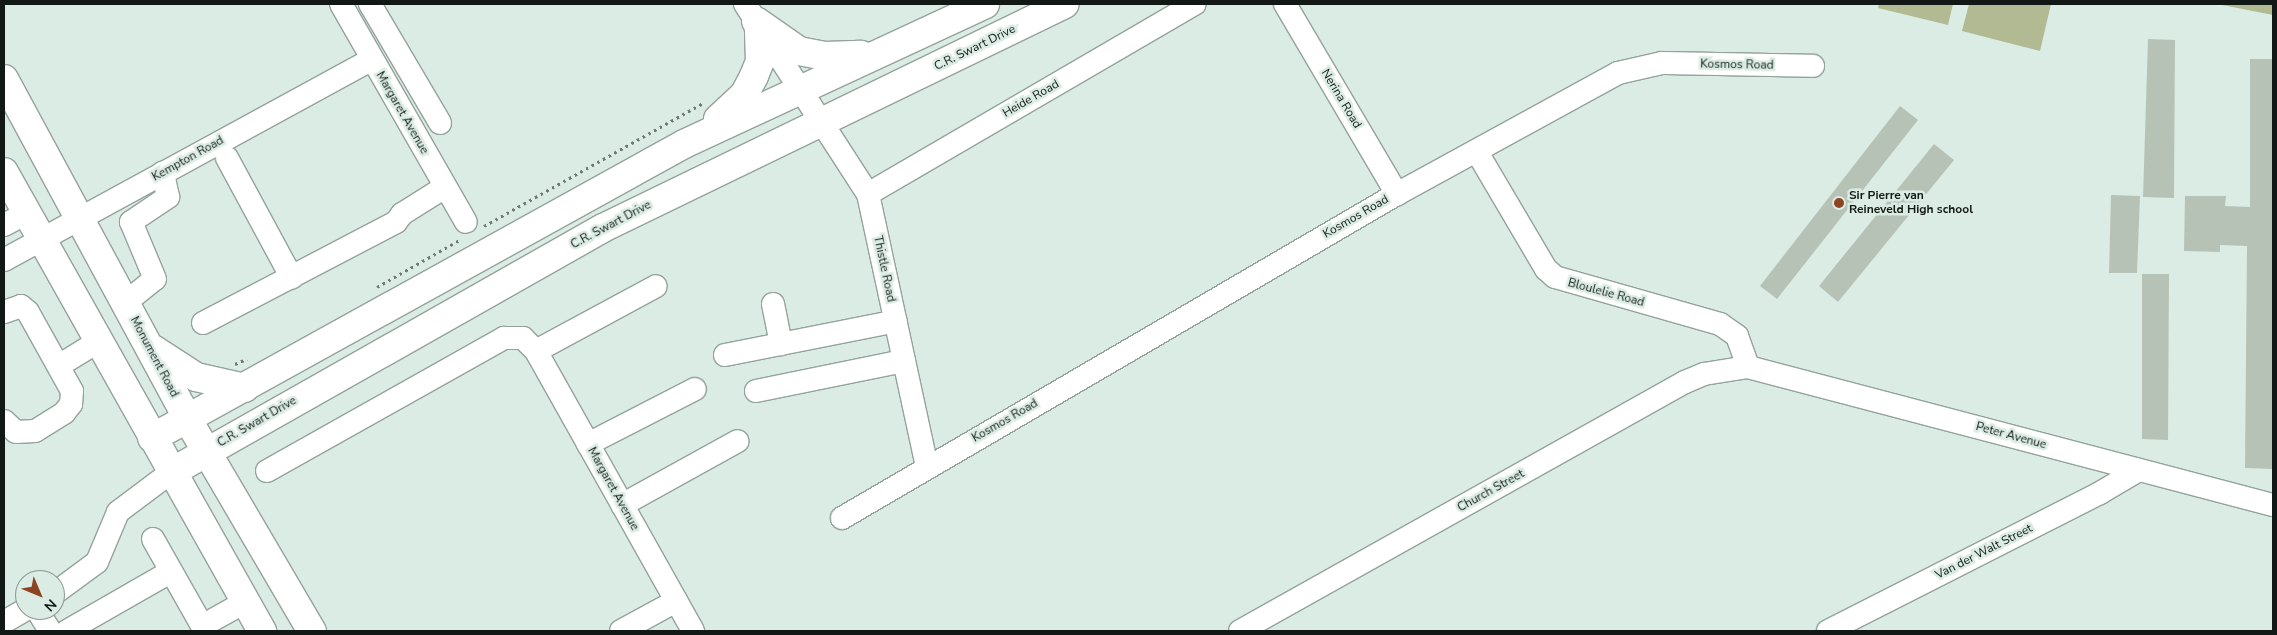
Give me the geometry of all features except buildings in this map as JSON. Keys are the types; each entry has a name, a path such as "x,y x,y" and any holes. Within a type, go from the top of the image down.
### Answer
{"main road":[{"path":"152,438 188,420 684,144 985,4"},
{"name":"C.R. Swart Drive","path":"170,473 604,228 1065,4"},
{"path":"753,17 789,46 810,55 875,55"},
{"path":"684,144 728,112 744,95 760,61 753,17"},
{"name":"Monument Road","path":"4,79 188,420 312,631"},
{"path":"4,172 99,341 170,473 253,616"},
{"path":"148,345 196,377 245,388"}],"street":[{"name":"Margaret Avenue","path":"341,4 466,222"},
{"path":"370,4 436,116 407,122"},
{"name":"Heide Road","path":"868,194 1195,4"},
{"name":"Nerina Road","path":"1285,4 1397,194"},
{"name":"Thistle Road","path":"753,17 823,121 868,194 927,466"},
{"name":"Kempton Road","path":"4,260 372,59"},
{"name":"Kosmos Road","path":"842,518 927,466 1397,194 1477,152 1618,73 1640,65 1813,66"},
{"name":"Bloulelie Road","path":"1477,152 1546,269 1555,277 1720,324 1737,336 1748,366"},
{"path":"227,158 292,278"},
{"path":"125,303 155,279 131,222 168,197 163,172"},
{"path":"203,323 396,222 407,224 449,194"},
{"path":"4,225 27,213"},
{"path":"267,471 504,338 516,336 535,349 656,286"},
{"path":"773,304 781,344"},
{"path":"4,312 21,306 28,312 60,365 72,391 71,404 64,413 26,433 16,432 4,421"},
{"path":"725,355 896,321"},
{"path":"60,365 99,341"},
{"name":"Margaret Avenue","path":"535,349 693,631"},
{"path":"756,391 904,361"},
{"name":"Peter Avenue","path":"1748,366 2273,505"},
{"name":"Church Street","path":"1240,631 1685,382 1704,374 1748,366"},
{"path":"588,444 695,389"},
{"path":"622,505 738,441"},
{"name":"Van der Walt Street","path":"1828,631 2100,493 2139,470"},
{"path":"65,586 97,562 118,512 170,473"},
{"path":"153,539 170,572 210,630 253,616"},
{"path":"67,631 170,572"},
{"path":"621,631 676,601"},
{"path":"4,622 15,616"},
{"path":"43,620 50,631"}],"green space":[{"path":"1879,4 1953,4 1948,25 1878,8"},
{"path":"1969,4 2051,4 2040,51 1962,31"},
{"path":"2217,4 2273,4 2273,15"}],"place":[{"name":"Sir Pierre van Reineveld High school","path":"1839,203"}]}
